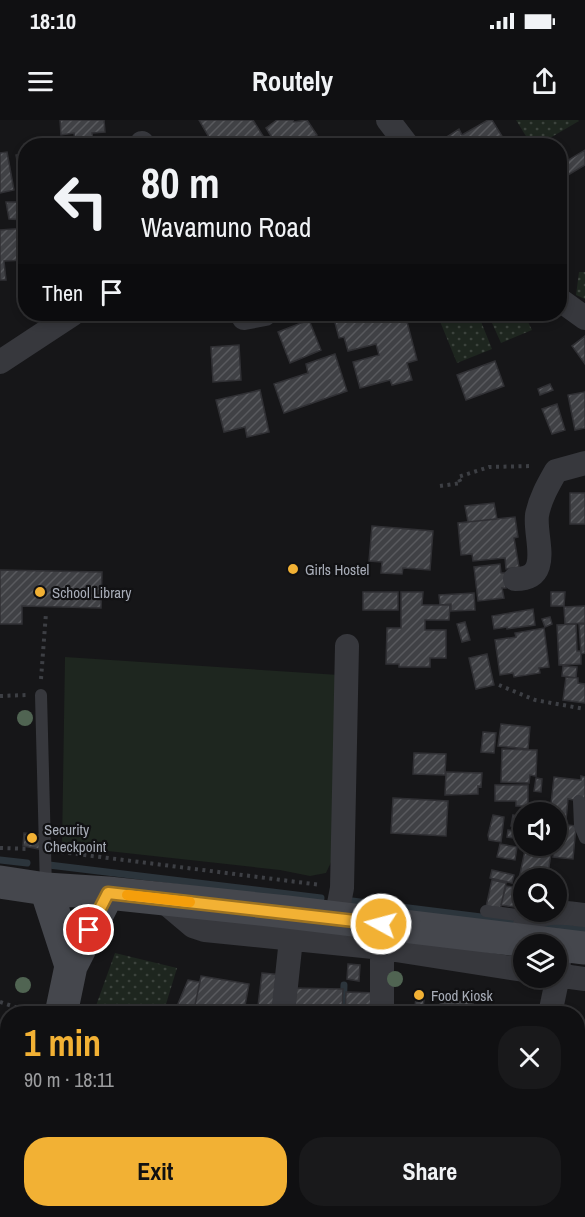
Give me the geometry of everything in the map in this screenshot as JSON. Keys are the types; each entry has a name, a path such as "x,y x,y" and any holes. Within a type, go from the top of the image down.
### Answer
{"street":[{"path":"388,120 402,138"},
{"path":"567,305 585,318"},
{"path":"0,362 62,321"},
{"path":"515,579 525,579 534,572 538,565 540,554 537,516 544,493 556,471 585,463"},
{"path":"336,919 342,888 347,646"},
{"path":"0,882 46,889 161,899 289,926 382,936 513,942"},
{"path":"46,889 71,966"},
{"path":"63,1006 71,966 108,893"},
{"path":"534,934 549,913 585,915"},
{"path":"289,926 336,919 382,936"},
{"path":"284,1006 289,926"},
{"path":"382,936 382,1006"},
{"path":"567,963 585,979"},
{"path":"552,1006 557,988"}],"lane":[{"path":"41,695 46,889"},
{"path":"579,801 580,826 585,838"},
{"path":"486,911 516,934"}],"path":[{"path":"440,486 461,483 459,477 489,467 544,466 556,471"},
{"path":"0,696 41,695 46,613"},
{"path":"499,685 535,700 585,709"}],"shaded area":[{"path":"516,120 579,121 550,138 527,138"},
{"path":"579,272 585,272 585,299 576,295"},
{"path":"440,321 481,321 492,349 457,363"},
{"path":"491,321 528,321 532,330 501,343"},
{"path":"65,657 339,675 333,858 326,873 310,876 280,870 62,846"},
{"path":"115,953 177,968 165,1006 96,1006"}],"building":[{"path":"60,120 104,120 105,132 92,133 93,138 74,138 74,133 61,135"},
{"path":"199,120 253,120 263,136 260,138 209,138"},
{"path":"277,120 293,120 294,122 307,120 317,135 312,138 272,138 266,128"},
{"path":"492,120 503,138 445,138 459,129 462,135"},
{"path":"585,150 585,165 567,176 567,161"},
{"path":"7,152 14,190 0,193 0,153"},
{"path":"6,202 18,202 18,220 9,219"},
{"path":"18,229 18,260 4,261 6,280 0,280 0,230"},
{"path":"309,321 321,350 290,363 278,332"},
{"path":"335,321 407,321 417,360 407,363 412,380 392,385 390,380 360,388 353,362 379,355 376,344 348,351 344,337 339,338"},
{"path":"585,336 585,364 572,346"},
{"path":"239,345 241,380 213,382 211,347"},
{"path":"335,354 347,391 284,413 274,384 308,373 306,364"},
{"path":"495,361 504,386 466,400 457,375"},
{"path":"550,384 553,390 540,395 538,389"},
{"path":"260,390 269,432 247,437 245,427 224,432 216,400"},
{"path":"585,392 585,428 575,430 568,395"},
{"path":"557,404 565,430 552,434 542,409"},
{"path":"570,493 585,493 585,524 570,524"},
{"path":"494,503 497,519 468,522 465,506"},
{"path":"515,517 518,537 514,538 519,567 506,569 505,558 473,561 472,554 461,555 458,523"},
{"path":"372,526 433,531 430,570 403,568 402,574 381,573 382,562 369,561"},
{"path":"500,564 501,573 505,573 506,588 502,588 504,598 478,601 474,567"},
{"path":"0,570 102,572 101,608 22,606 22,624 0,624"},
{"path":"363,592 398,592 398,610 363,610"},
{"path":"401,592 423,592 422,605 450,605 449,620 425,620 425,630 446,630 446,658 430,658 430,667 399,667 399,664 386,664 387,628 401,628"},
{"path":"551,592 565,592 564,606 551,606"},
{"path":"474,593 475,610 451,611 451,604 440,605 439,595"},
{"path":"585,606 585,623 565,624 564,607"},
{"path":"533,609 535,625 494,629 492,616"},
{"path":"550,617 552,624 545,627 542,619"},
{"path":"465,622 470,640 462,642 457,624"},
{"path":"576,624 577,651 581,651 581,664 559,665 557,625"},
{"path":"579,624 585,624 585,653 581,654"},
{"path":"544,628 549,667 539,668 540,673 514,677 513,673 500,675 495,640 516,637 515,633"},
{"path":"487,654 494,685 476,689 469,658"},
{"path":"563,666 577,667 576,678 562,676"},
{"path":"566,677 578,678 578,683 585,684 585,703 563,700"},
{"path":"501,724 530,727 528,749 498,746"},
{"path":"483,732 496,733 494,753 481,752"},
{"path":"502,749 537,750 536,776 530,775 529,783 501,782"},
{"path":"414,753 446,754 445,775 413,774"},
{"path":"446,772 482,773 478,794 445,795"},
{"path":"581,776 585,777 585,802 568,799 567,810 567,802 551,802 554,777 581,780"},
{"path":"536,778 542,779 541,792 534,791"},
{"path":"495,785 528,785 528,802 495,801"},
{"path":"393,798 448,801 446,836 391,833"},
{"path":"493,815 504,817 501,842 489,840"},
{"path":"567,825 576,826 573,859 553,857 567,856"},
{"path":"508,830 513,831 513,838 507,837"},
{"name":"Security Checkpoint","path":"24,833 41,835 39,849 23,846"},
{"path":"500,844 513,846 515,860 497,857"},
{"path":"524,856 551,856 549,868 521,868"},
{"path":"492,870 513,875 512,883 490,878"},
{"path":"492,880 506,883 500,910 486,907"},
{"path":"506,886 513,887 513,907 501,905"},
{"path":"348,964 360,965 359,981 347,979"},
{"path":"262,973 284,975 281,1006 258,1006"},
{"path":"201,976 249,984 245,1006 195,1005"},
{"path":"188,980 200,982 195,1005 177,1006"},
{"path":"292,988 343,989 342,1006 291,1006"},
{"path":"346,992 378,993 377,1006 345,1006"},
{"path":"416,998 424,1000 423,1006 415,1006"},
{"path":"441,998 473,1002 473,1006 440,1006"}],"waterway":[{"path":"0,860 27,863"},
{"path":"49,865 321,898"},
{"path":"344,900 513,921"},
{"path":"539,925 585,930"},
{"path":"343,1006 344,985"}],"slow traffic":[{"path":"127,895 190,902"}],"place":[{"name":"Girls Hostel","path":"293,569"},
{"name":"School Library","path":"40,592"},
{"name":"Security Checkpoint","path":"32,838"},
{"name":"Food Kiosk","path":"419,995"}],"route":[{"path":"89,930 108,893 381,924"}]}
